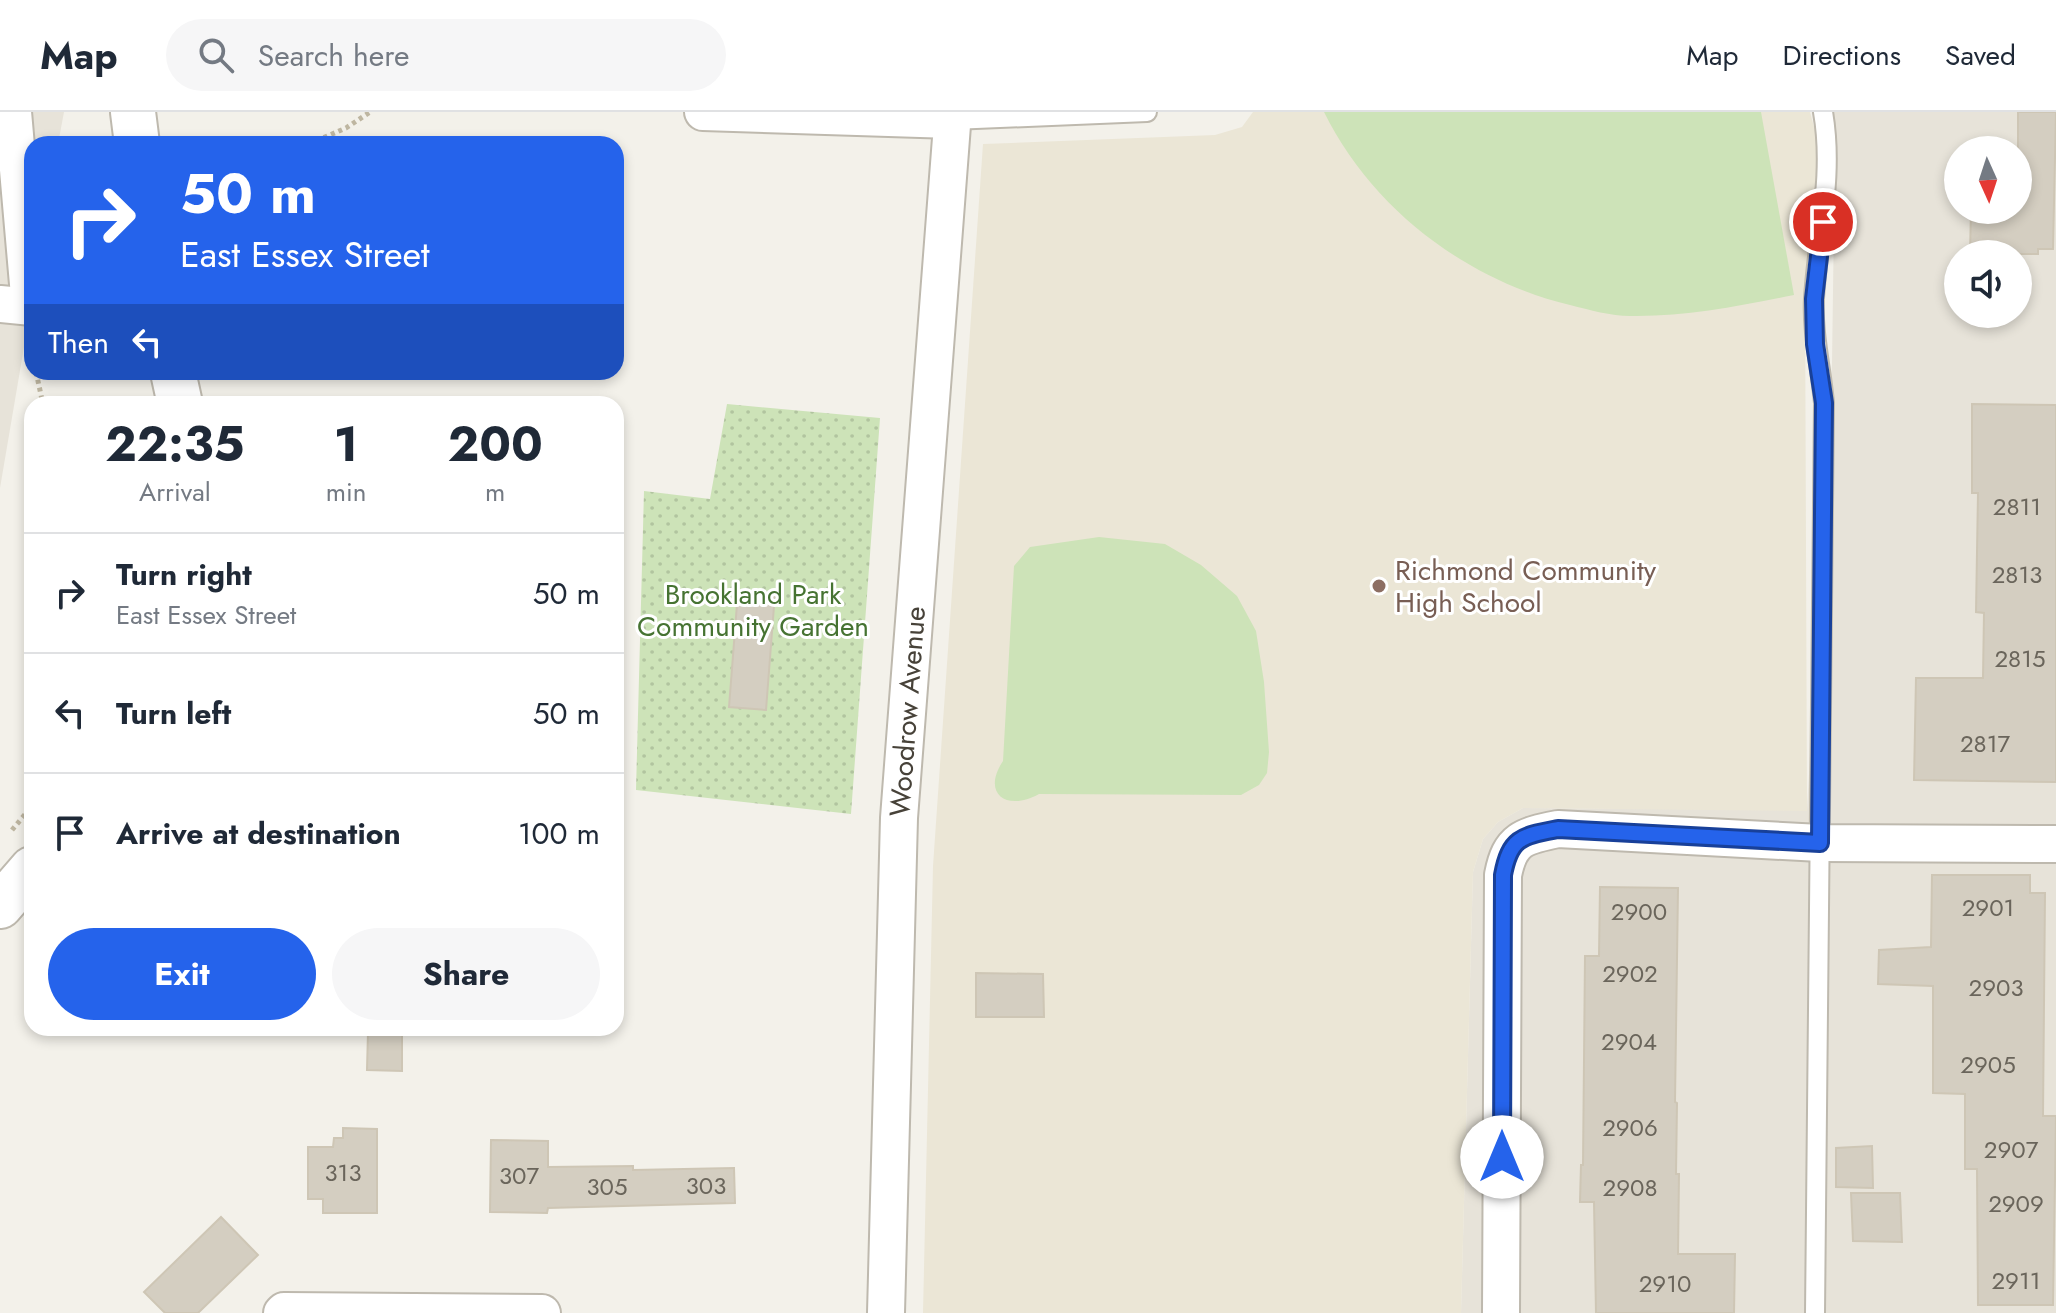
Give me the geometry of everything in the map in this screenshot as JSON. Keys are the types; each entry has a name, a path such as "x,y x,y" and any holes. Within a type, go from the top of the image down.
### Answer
{"street":[{"path":"13,112 21,306"},
{"path":"133,112 136,136"},
{"path":"703,112 953,116"},
{"name":"Woodrow Avenue","path":"886,1313 899,818 953,116"},
{"path":"1501,1313 1503,875 1507,856 1516,842 1558,829 1820,843 2056,844"},
{"path":"0,906 20,852"},
{"path":"282,1313 542,1313"}],"lane":[{"path":"953,116 1147,112"},
{"path":"1815,1313 1824,403 1815,344 1814,299 1826,196 1827,149 1823,112"}],"path":[{"path":"328,136 370,112"}],"shaded area":[{"path":"0,112 64,112 60,136 24,136 24,347 0,488"},
{"name":"Richmond Community High School","path":"1253,112 1810,112 1818,142 1817,195 1805,283 1807,811 1523,808 1498,822 1483,839 1473,872 1461,1313 923,1313 933,866 983,144 1215,135 1242,127"},
{"path":"1831,112 2056,112 2056,1313 1461,1313 1473,872 1483,839 1498,822 1523,808 1807,810 1832,364 1835,147"}],"green space":[{"path":"1324,112 1761,112 1794,295 1692,313 1630,316 1593,311 1532,294 1459,259 1426,236 1368,180"},
{"name":"Brookland Park Community Garden","path":"727,404 880,418 851,814 636,790 644,491 710,499"},
{"path":"1099,537 1165,544 1201,565 1237,596 1256,631 1264,682 1269,752 1267,773 1259,785 1241,795 1039,794 1017,801 1001,797 996,791 997,773 1003,761 1014,566 1030,547"}],"building":[{"path":"2018,112 2056,112 2053,249 2038,249 2038,254 2032,254 2032,240 1970,240 1971,224 2032,224 2032,136 2018,136"},
{"path":"1972,404 2056,405 2056,782 1914,780 1916,678 1983,678 1984,613 1976,612 1978,493 1972,493"},
{"path":"738,591 775,593 766,710 729,707"},
{"path":"1932,875 2030,875 2030,893 2045,893 2043,1116 2056,1116 2053,1305 1978,1305 1977,1169 1965,1169 1965,1094 1933,1093 1933,986 1878,984 1879,950 1931,947"},
{"path":"1600,887 1678,888 1675,1102 1676,1174 1679,1174 1678,1254 1735,1254 1734,1313 1596,1313 1594,1202 1580,1202 1585,956 1599,956"},
{"path":"976,973 1043,974 1044,1017 976,1017"},
{"path":"368,1036 402,1036 402,1071 367,1070"},
{"path":"343,1128 377,1129 377,1213 323,1213 323,1199 308,1199 308,1147 333,1147 334,1138 343,1138"},
{"path":"491,1140 548,1141 548,1167 633,1166 633,1170 734,1168 735,1203 548,1208 547,1213 490,1212"},
{"path":"1872,1146 1873,1188 1836,1187 1836,1148"},
{"path":"1851,1193 1900,1193 1902,1242 1853,1241"},
{"path":"221,1217 258,1255 198,1313 165,1313 144,1292"}],"place":[{"name":"Richmond Community High School","path":"1379,586"}],"route":[{"path":"1502,1157 1503,875 1507,856 1516,842 1558,829 1820,843 1824,403 1815,344 1814,299 1823,222"}]}
